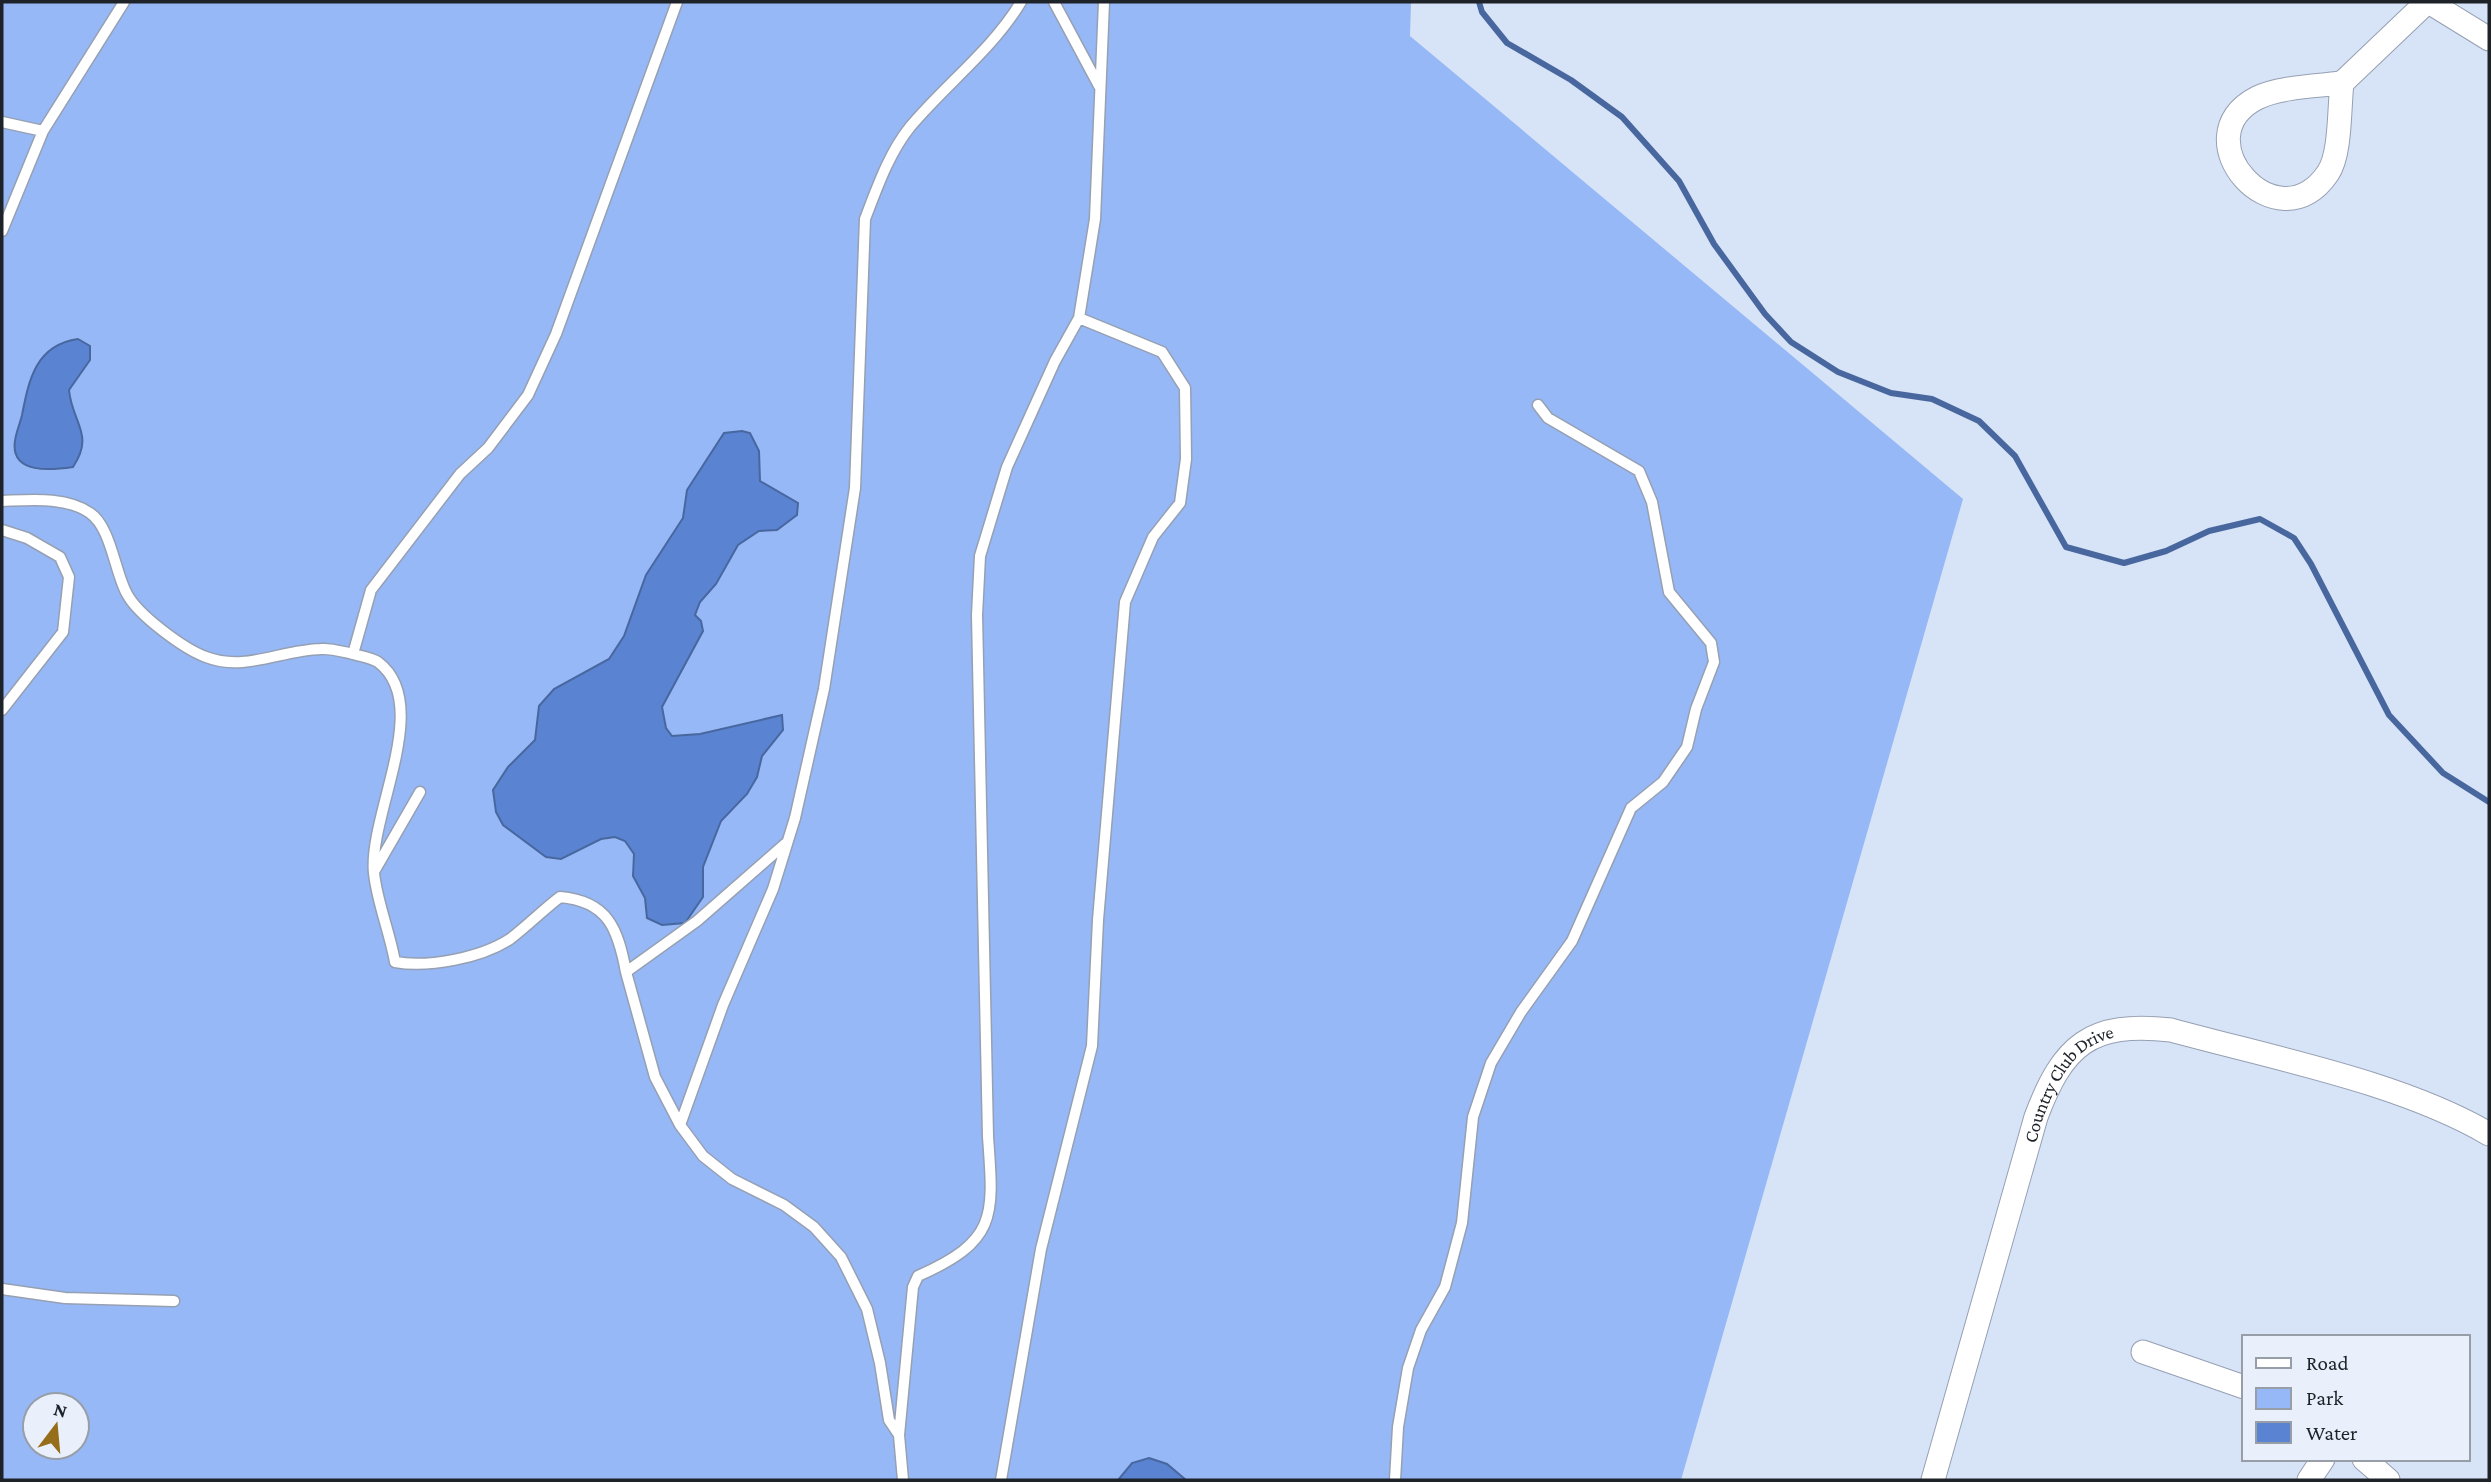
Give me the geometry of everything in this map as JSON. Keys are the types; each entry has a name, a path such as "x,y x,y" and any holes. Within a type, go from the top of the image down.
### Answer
{"street":[{"path":"2342,83 2336,155 2329,172 2317,186 2301,195 2283,198 2266,195 2250,187 2231,159 2230,142 2233,125 2242,110 2255,99 2271,92 2342,83 2428,2 2489,38"},
{"name":"Country Club Drive","path":"1933,1480 2036,1118 2057,1069 2072,1051 2085,1041 2110,1031 2141,1027 2171,1030 2385,1089 2444,1110 2489,1134"},
{"path":"2143,1352 2242,1386"},
{"path":"2309,1480 2322,1461"},
{"path":"2366,1461 2388,1480"}],"lane":[{"path":"2,231 43,131 124,2"},
{"path":"352,654 371,590 460,474 488,448 528,396 556,334 677,2"},
{"path":"680,1125 723,1004 773,889 795,818 824,689 855,488 865,219 880,180 909,129 1006,28 1021,2"},
{"path":"1054,2 1100,88"},
{"path":"903,1480 899,1435 913,1287 918,1276 955,1260 978,1240 993,1198 988,1137 978,615 980,556 1007,467 1055,361 1079,318 1095,219 1104,2"},
{"path":"2,122 43,131"},
{"path":"1001,1480 1041,1249 1092,1046 1098,920 1125,602 1153,537 1180,503 1186,459 1185,388 1162,352 1079,318"},
{"path":"1395,1480 1398,1427 1408,1368 1421,1330 1445,1287 1462,1223 1472,1117 1491,1063 1521,1012 1572,941 1631,808 1663,782 1686,747 1696,709 1714,662 1711,643 1669,593 1652,502 1639,471 1548,418 1538,405"},
{"path":"2,501 39,499 79,506 93,515 111,548 128,596 165,632 205,657 238,665 322,649 377,662 396,685 402,715 380,813 373,873 395,962 418,967 461,958 508,940 560,897 584,899 607,918 620,938 626,972 655,1077 680,1125 703,1156 732,1179 784,1205 814,1227 841,1257 867,1309 880,1363 889,1419 899,1435"},
{"path":"2,530 27,538 61,557 69,577 63,632 2,710"},
{"path":"373,873 420,792"},
{"path":"626,972 697,921 785,844"},
{"path":"2,1289 65,1298 174,1301"}],"green space":[{"path":"2,2 1411,2 1410,36 1963,499 1681,1480 2,1480"}],"water":[{"path":"78,339 90,346 90,360 69,390 82,437 79,456 73,467 45,469 26,465 19,460 15,452 15,441 32,377 44,356 53,348"},
{"path":"724,433 750,433 759,451 760,481 798,503 797,515 777,530 759,531 738,545 716,584 700,602 695,615 701,621 703,631 662,707 666,728 672,736 700,734 782,715 783,730 762,756 757,777 747,794 721,821 703,867 703,897 685,923 662,925 647,918 645,898 633,876 634,854 625,841 615,837 601,839 561,859 546,857 503,825 496,812 493,790 508,767 535,740 539,706 554,689 609,659 624,636 646,575 683,518 687,490"},
{"path":"1149,1458 1167,1464 1186,1480 1118,1480 1132,1463"}],"waterway":[{"path":"1479,2 1482,12 1507,43 1571,80 1622,117 1679,181 1714,244 1765,314 1791,342 1838,372 1891,393 1932,399 1979,421 2015,456 2066,547 2124,563 2166,551 2209,531 2260,519 2294,538 2311,564 2389,715 2443,773 2489,802"}]}
